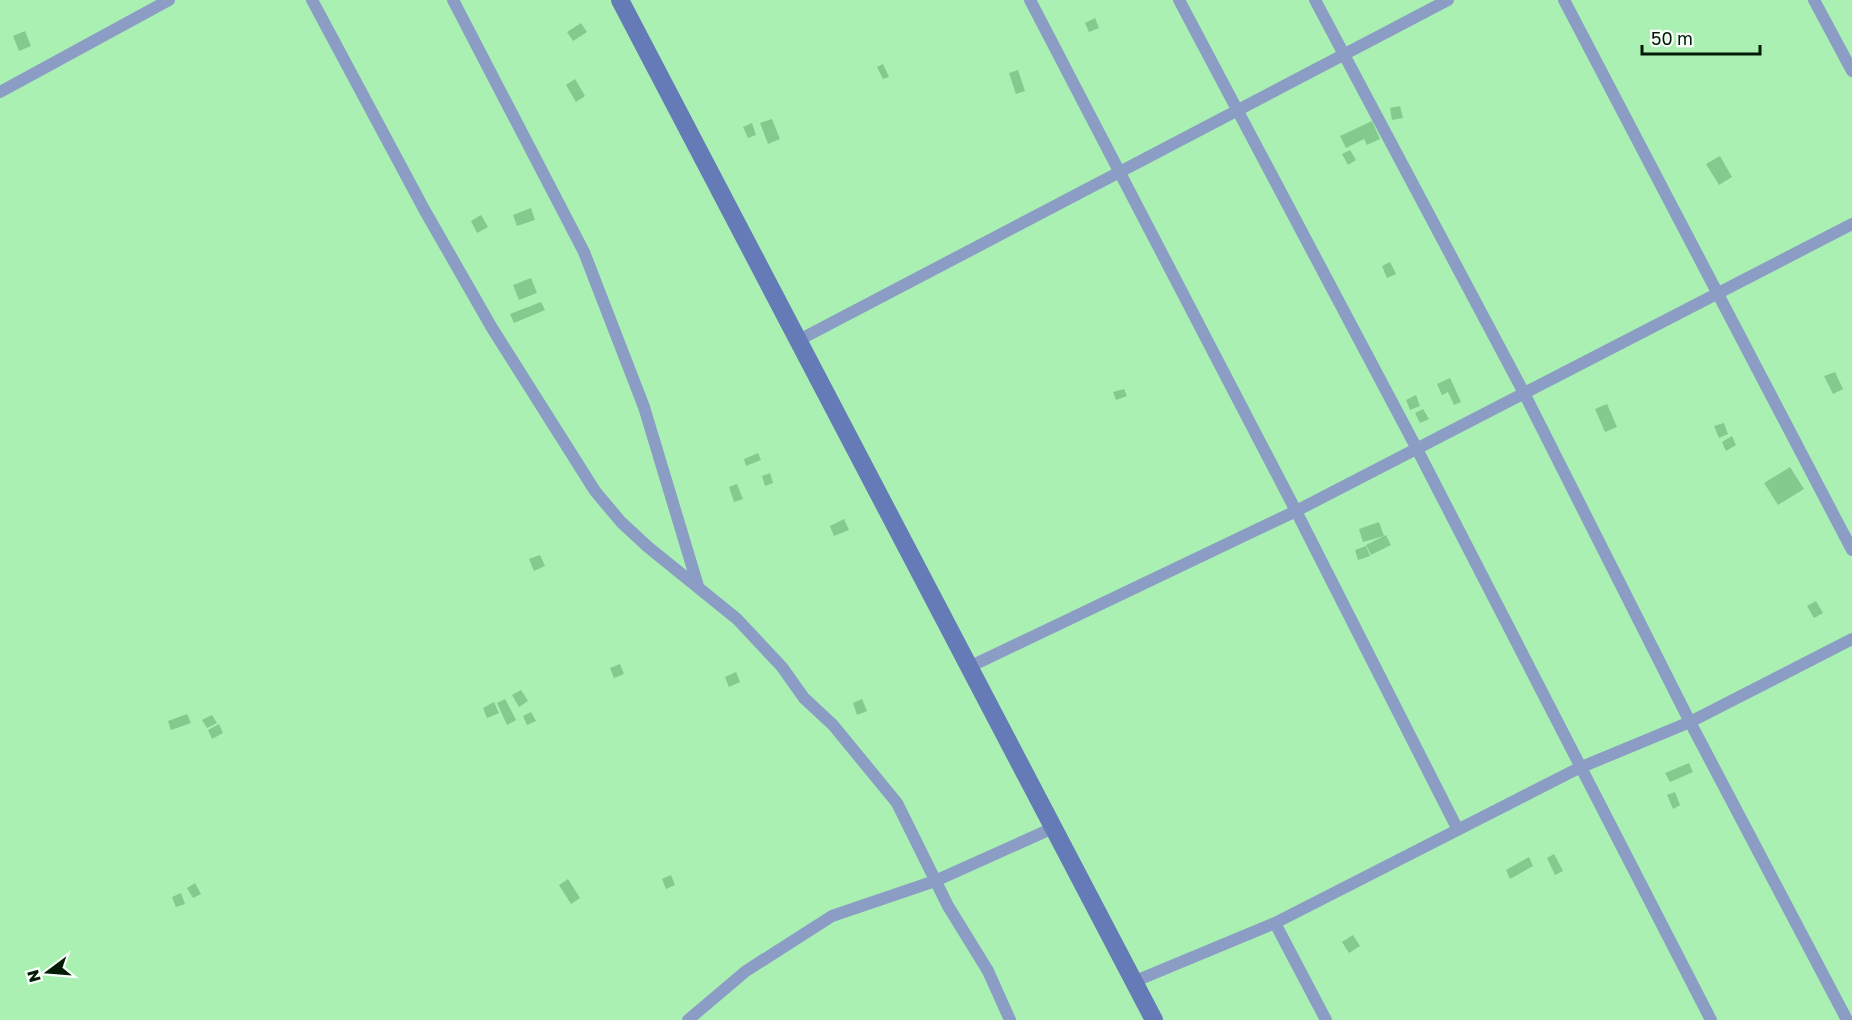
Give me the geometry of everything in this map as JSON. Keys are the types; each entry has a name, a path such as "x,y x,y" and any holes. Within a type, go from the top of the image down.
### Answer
{"street":[{"path":"0,92 169,0"},
{"path":"312,0 425,211 486,318 595,491 621,522 737,618 782,667 804,698 833,725 897,803 934,881 988,971 1010,1020"},
{"path":"453,0 584,252 644,407 698,586"},
{"path":"620,0 1154,1020"},
{"path":"1030,0 1458,830"},
{"path":"1179,0 1418,449 1711,1020"},
{"path":"1315,0 1524,393 1690,722 1847,1020"},
{"path":"799,340 1448,0"},
{"path":"1564,0 1852,550"},
{"path":"1814,0 1852,71"},
{"path":"969,667 1296,512 1852,224"},
{"path":"1133,982 1275,923 1580,768 1690,722 1852,639"},
{"path":"687,1020 746,971 832,916 934,881 1053,828"},
{"path":"1275,923 1326,1020"}],"building":[{"path":"1095,18 1099,28 1089,32 1085,23"},
{"path":"581,23 587,32 573,41 567,32"},
{"path":"25,31 31,46 19,51 13,36"},
{"path":"883,64 889,77 883,79 877,67"},
{"path":"1018,70 1025,91 1016,94 1009,73"},
{"path":"575,79 585,96 576,102 566,85"},
{"path":"1400,106 1403,118 1392,120 1390,108"},
{"path":"772,119 780,139 768,144 760,123"},
{"path":"1372,121 1380,139 1367,145 1364,139 1346,148 1340,136"},
{"path":"752,123 756,135 748,138 743,127"},
{"path":"1350,150 1356,160 1348,165 1342,154"},
{"path":"1720,156 1732,177 1719,185 1706,164"},
{"path":"531,208 535,220 517,226 513,215"},
{"path":"481,215 488,227 477,233 471,221"},
{"path":"1390,262 1396,274 1387,278 1382,266"},
{"path":"531,278 537,293 519,300 513,285"},
{"path":"541,302 545,310 514,323 510,314"},
{"path":"1835,372 1843,389 1833,394 1824,376"},
{"path":"1450,378 1461,402 1454,405 1448,392 1442,395 1437,384"},
{"path":"1124,389 1127,396 1116,400 1113,392"},
{"path":"1416,395 1420,406 1410,410 1406,400"},
{"path":"1607,404 1617,427 1605,432 1595,409"},
{"path":"1423,409 1429,419 1420,423 1415,413"},
{"path":"1724,423 1728,434 1719,438 1714,426"},
{"path":"1732,436 1736,445 1726,451 1722,442"},
{"path":"758,453 761,460 746,466 744,459"},
{"path":"1790,467 1804,489 1778,505 1764,483"},
{"path":"770,473 773,483 765,486 762,476"},
{"path":"737,484 743,499 734,502 729,487"},
{"path":"844,519 849,530 834,536 830,526"},
{"path":"1379,522 1384,536 1363,542 1359,529"},
{"path":"1386,535 1391,545 1371,555 1366,545"},
{"path":"1366,546 1370,556 1358,560 1355,550"},
{"path":"540,555 545,566 534,571 529,559"},
{"path":"1816,601 1823,613 1814,618 1807,606"},
{"path":"620,664 624,674 614,678 610,668"},
{"path":"736,672 740,682 729,687 725,677"},
{"path":"521,690 528,701 519,707 512,695"},
{"path":"505,699 516,720 507,725 497,703"},
{"path":"862,699 867,711 857,715 853,703"},
{"path":"494,702 499,713 487,718 483,708"},
{"path":"531,712 536,721 527,725 523,716"},
{"path":"187,714 191,723 171,730 168,721"},
{"path":"212,715 217,723 207,728 202,720"},
{"path":"219,724 223,733 212,739 208,730"},
{"path":"1689,763 1693,772 1670,782 1665,773"},
{"path":"1675,792 1680,805 1673,809 1667,795"},
{"path":"1554,854 1563,871 1555,875 1547,858"},
{"path":"1529,857 1533,866 1510,879 1506,870"},
{"path":"671,875 675,885 666,889 662,879"},
{"path":"568,879 580,898 571,904 559,885"},
{"path":"195,883 201,894 193,898 187,888"},
{"path":"181,893 185,904 176,907 172,897"},
{"path":"1353,935 1360,946 1349,953 1342,942"}]}
